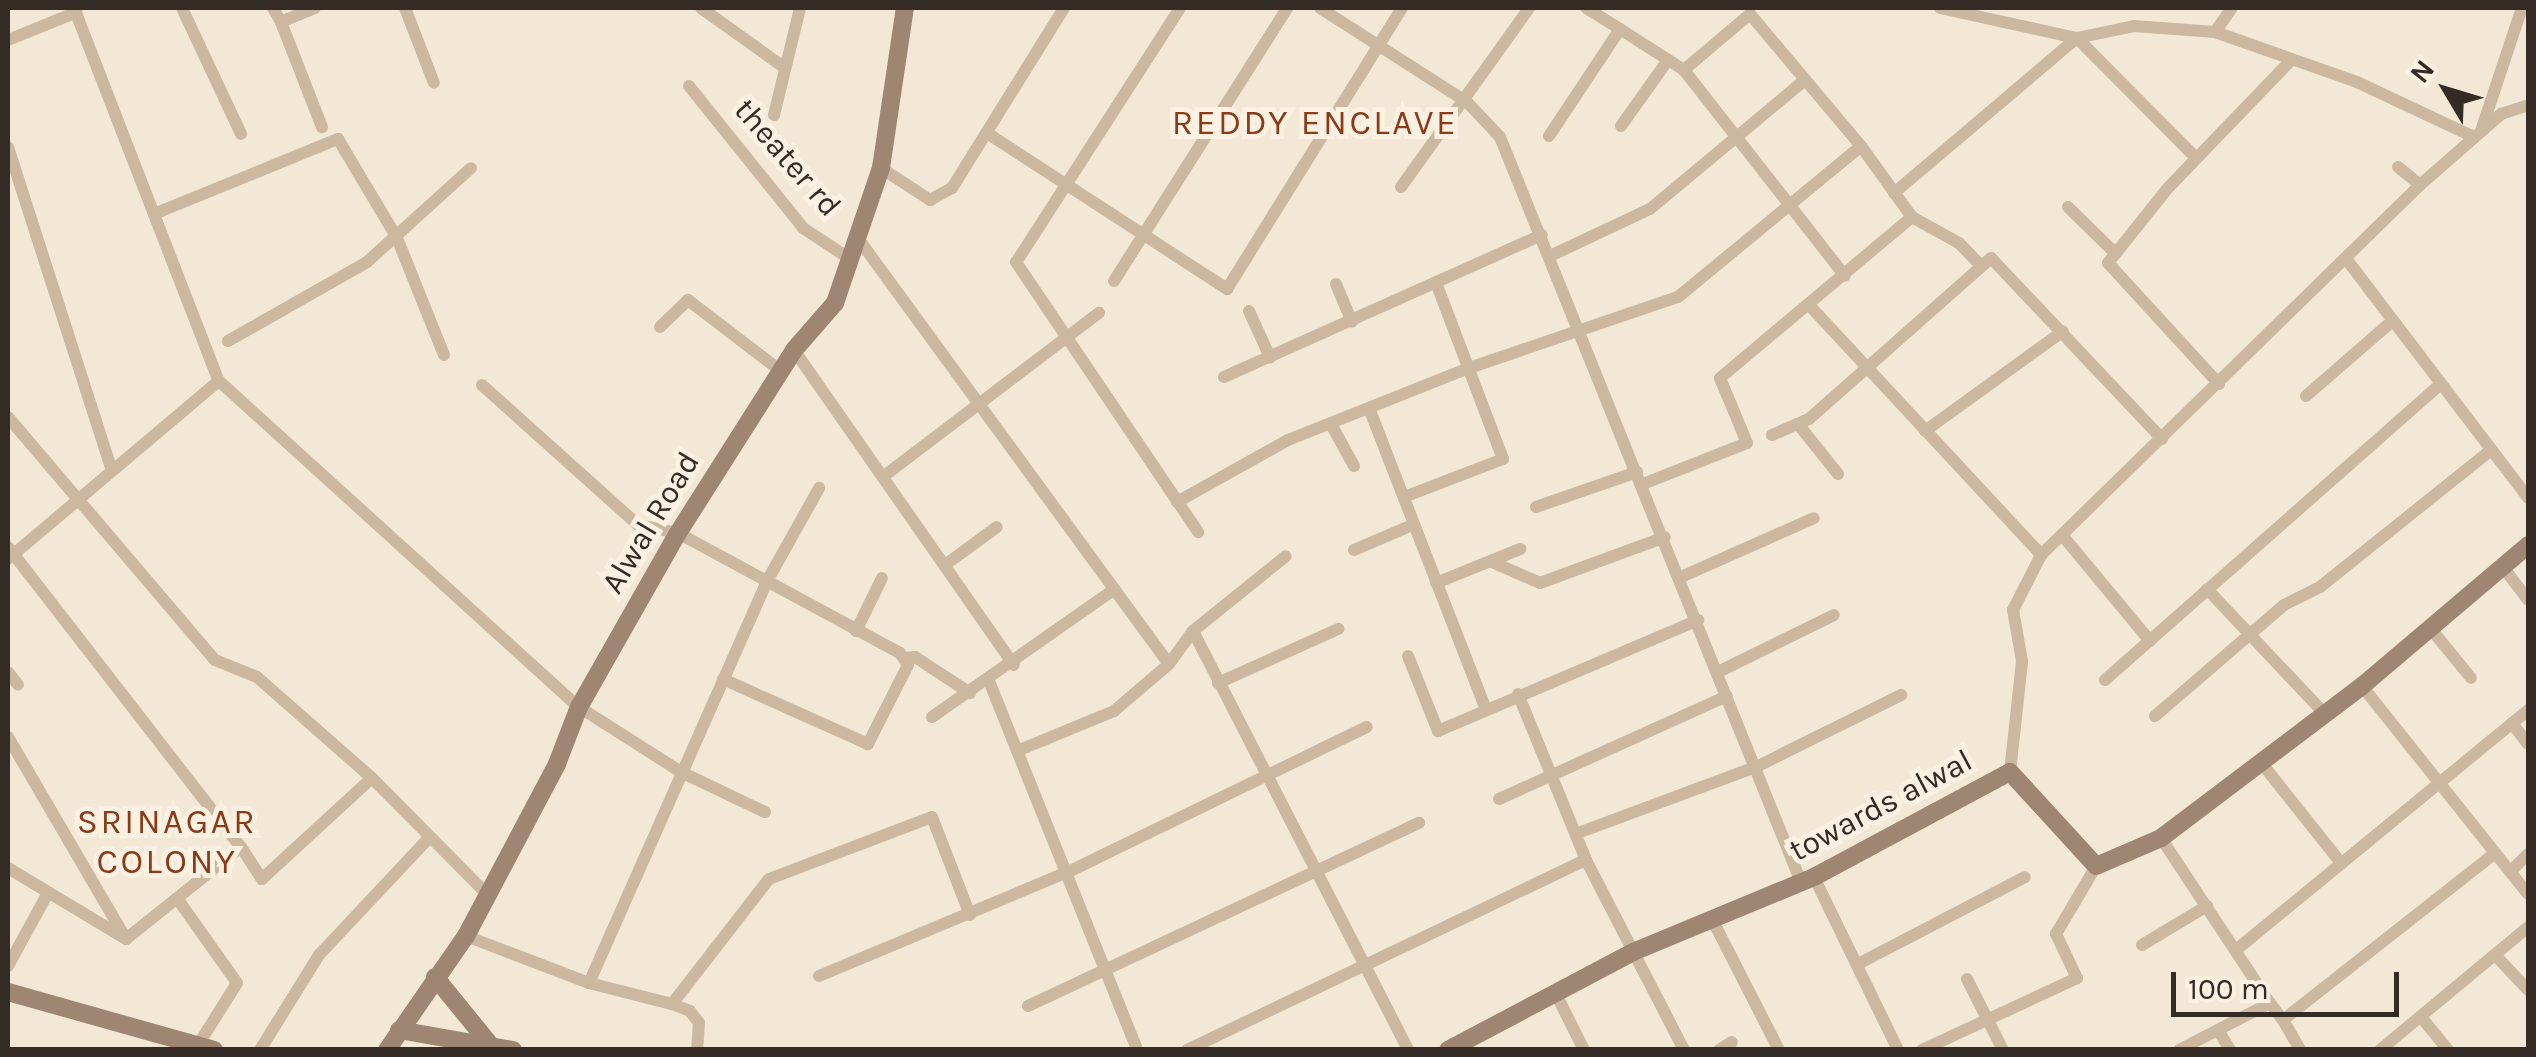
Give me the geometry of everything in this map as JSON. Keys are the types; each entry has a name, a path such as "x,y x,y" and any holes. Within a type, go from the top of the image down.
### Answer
{"main road":[{"name":"Alwal Road","path":"387,1050 466,936 557,764 579,708 678,533 794,350 835,302 881,168 904,8"},
{"path":"2096,866 2161,838 2263,764 2431,630 2528,545"},
{"name":"towards alwal","path":"1450,1049 1633,952 1714,923 1807,879 2010,772 2096,866"},
{"path":"435,977 488,1042"},
{"path":"8,992 62,1012 203,1048"},
{"path":"400,1030 488,1042 513,1050"}],"street":[{"path":"182,8 240,134"},
{"path":"274,8 322,127"},
{"path":"280,22 314,8"},
{"path":"405,8 434,84"},
{"path":"702,8 785,68"},
{"path":"774,115 800,8"},
{"path":"881,168 930,200 952,188 990,135 1064,8"},
{"path":"1180,8 1071,185 1016,262 1198,532"},
{"path":"1114,281 1148,236 1287,8"},
{"path":"1320,8 1466,102 1500,136 1727,696 1807,879 1858,964 1898,1050"},
{"path":"990,135 1227,288 1402,8"},
{"path":"1401,187 1466,102 1530,8"},
{"path":"1586,8 1684,70 1845,276"},
{"path":"1940,8 2077,38 2134,26 2215,32 2477,134"},
{"path":"2215,32 2232,8"},
{"path":"2477,134 2522,8"},
{"path":"8,40 75,10 219,381 579,708 681,772 765,812"},
{"path":"1684,70 1750,14 1861,146 1912,216 1959,243 1981,266"},
{"path":"1549,136 1620,29"},
{"path":"2077,38 2195,158"},
{"path":"1894,194 2077,38"},
{"path":"2219,384 2109,270 2114,252 2195,158 2292,59"},
{"path":"1621,126 1668,60"},
{"path":"1550,256 1650,209 1805,80"},
{"name":"theater rd","path":"689,86 803,228 850,259"},
{"path":"2010,772 2022,662 2012,610 2041,556 2420,185 2500,114 2528,105"},
{"path":"154,214 338,139 397,238 444,355"},
{"path":"1177,502 1369,408 1466,369 1678,297 1861,146"},
{"path":"8,147 112,470"},
{"path":"2398,166 2420,185"},
{"path":"228,341 324,293 397,238 471,168"},
{"path":"2068,207 2114,252"},
{"path":"1536,507 1747,442 1720,378 1810,306 1912,216"},
{"path":"1224,377 1437,286 1542,235"},
{"path":"858,237 1169,664"},
{"path":"1772,435 1798,424 1868,369 1991,258 2162,439"},
{"path":"2347,260 2528,498"},
{"path":"1336,284 1352,322"},
{"path":"1404,497 1503,459 1437,286"},
{"path":"660,327 688,300 781,371"},
{"path":"1810,306 2041,556"},
{"path":"1249,312 1270,357"},
{"path":"884,476 1100,313"},
{"path":"2306,396 2391,322"},
{"path":"1926,430 2063,332"},
{"path":"794,350 1014,665"},
{"path":"219,381 9,554 241,847 262,879 372,778"},
{"path":"482,385 638,525 678,533 906,658 915,657 970,693"},
{"path":"2105,680 2440,386"},
{"path":"1369,408 1404,497 1410,526 1484,707"},
{"path":"8,417 75,502 215,660 257,677 372,778 486,893"},
{"path":"1330,424 1354,466"},
{"path":"1798,424 1838,474"},
{"path":"2155,716 2250,634 2490,451"},
{"path":"589,983 766,583 818,488"},
{"path":"1681,577 1814,518"},
{"path":"945,565 997,526"},
{"path":"1354,550 1410,526"},
{"path":"2062,535 2150,641"},
{"path":"1492,562 1540,583 1665,537"},
{"path":"1436,583 1520,549"},
{"path":"1017,752 1114,711 1169,664 1193,630 1286,556"},
{"path":"2503,567 2528,600"},
{"path":"856,631 882,578"},
{"path":"932,717 1014,665 1115,589"},
{"path":"2207,589 2324,713"},
{"path":"1718,672 1834,614"},
{"path":"1408,656 1438,731 1484,707 1698,620"},
{"path":"1218,683 1338,629"},
{"path":"1193,630 1314,875 1408,1050"},
{"path":"2431,630 2471,678"},
{"path":"723,679 868,744 895,699 906,658"},
{"path":"8,672 18,686"},
{"path":"989,680 1138,1050"},
{"path":"2362,686 2528,894"},
{"path":"1518,694 1578,832 1586,860 1684,1050"},
{"path":"1578,832 1758,766 1901,694"},
{"path":"1499,799 1727,696"},
{"path":"2236,950 2528,710"},
{"path":"2512,723 2528,744"},
{"path":"819,976 1068,872 1368,727"},
{"path":"8,738 126,939"},
{"path":"2263,764 2341,863"},
{"path":"672,1004 769,879 932,817 970,916"},
{"path":"1028,1006 1419,823"},
{"path":"260,1050 319,955 429,838"},
{"path":"2161,838 2300,1050"},
{"path":"126,939 241,847"},
{"path":"2283,1020 2495,854"},
{"path":"2510,871 2528,854"},
{"path":"1187,1050 1586,860"},
{"path":"1922,1050 2077,978 2056,934 2096,866"},
{"path":"8,868 126,939"},
{"path":"1858,964 2024,877"},
{"path":"8,966 48,892"},
{"path":"178,901 237,983 203,1048"},
{"path":"2142,946 2207,906"},
{"path":"1714,923 1779,1050"},
{"path":"2380,1050 2528,926"},
{"path":"466,936 589,983 690,1011 699,1024 697,1050"},
{"path":"2495,955 2528,990"},
{"path":"1967,980 2002,1050"},
{"path":"1555,992 1584,1050"},
{"path":"2179,1050 2270,1003"},
{"path":"2422,1016 2448,1050"},
{"path":"2218,1030 2230,1050"},
{"path":"1719,1050 1732,1042"}],"district":[{"name":"REDDY ENCLAVE","path":"1315,123"},
{"name":"SRINAGAR COLONY","path":"167,842"}]}
